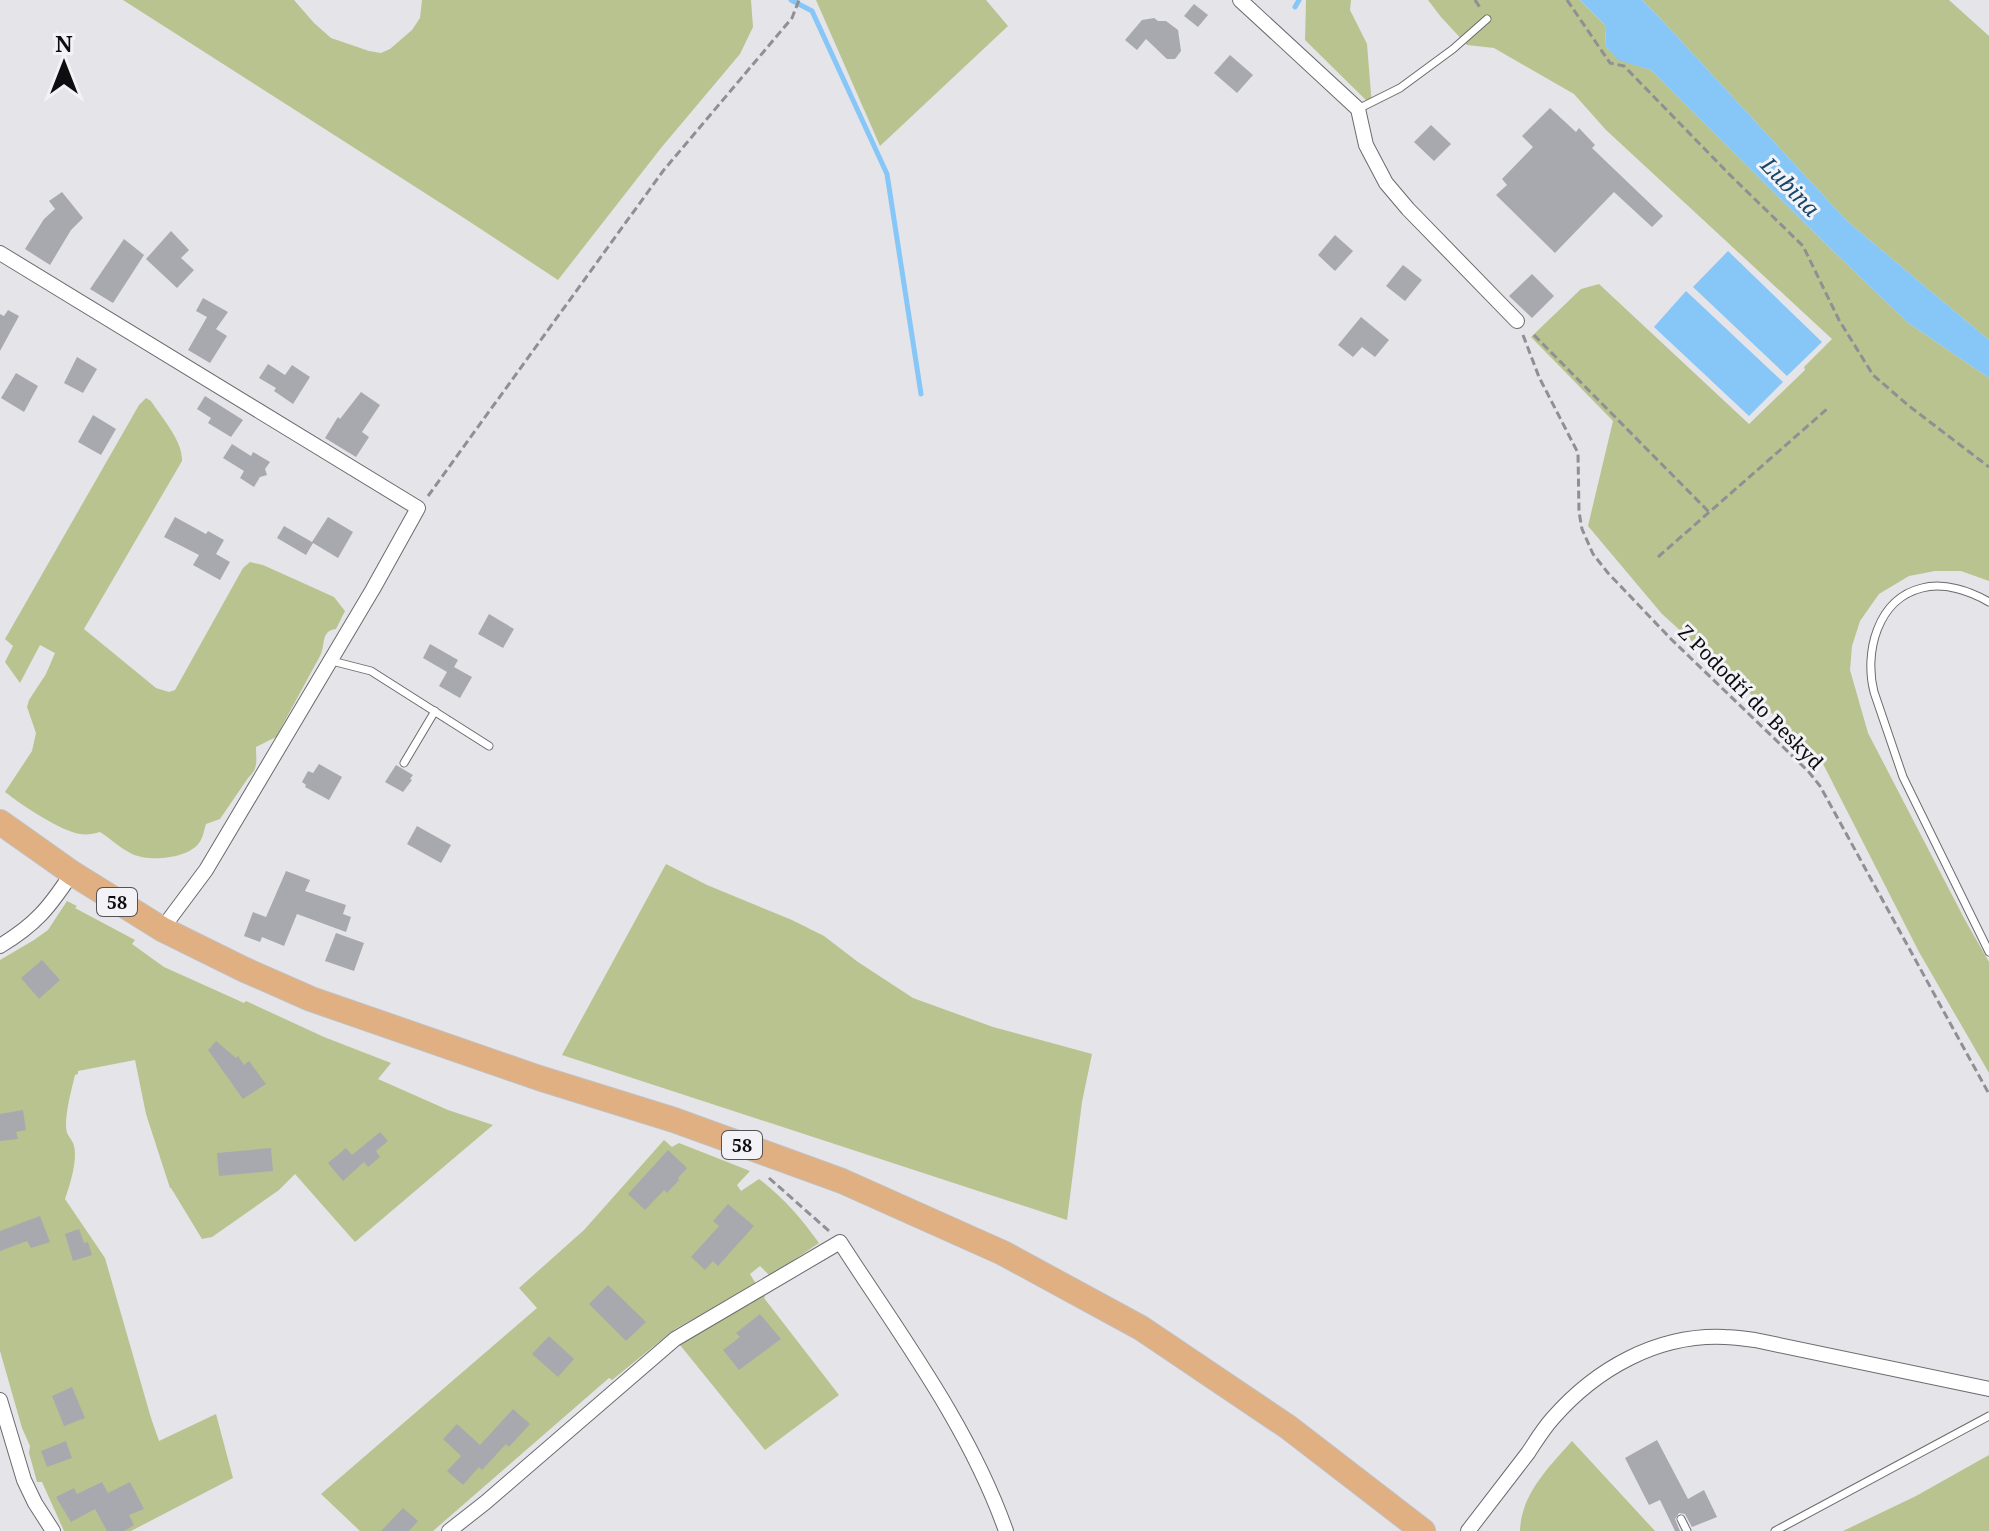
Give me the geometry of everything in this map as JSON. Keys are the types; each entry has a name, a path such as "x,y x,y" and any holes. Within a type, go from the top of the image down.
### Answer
{"main road":[{"name":"58","path":"0,822 72,873 162,929 311,999 539,1078 674,1120 842,1181 1003,1253 1141,1328 1288,1427 1423,1531"}],"street":[{"path":"1240,0 1358,109 1366,145 1386,183 1517,321"},
{"path":"0,253 418,508 206,870 162,929"},
{"path":"0,946 40,917 72,873"},
{"path":"449,1531 675,1339 840,1242 971,1447 1006,1531"},
{"path":"1468,1531 1566,1403 1614,1366 1649,1348 1723,1337 1755,1340 1989,1389"},
{"path":"0,1400 24,1480 53,1531"}],"lane":[{"path":"1358,109 1400,88 1487,19"},
{"path":"1989,602 1969,592 1946,587 1915,590 1893,604 1882,619 1870,661 1874,692 1903,777 1989,952"},
{"path":"330,660 371,671 489,746"},
{"path":"404,763 435,711"},
{"path":"1775,1531 1989,1416"},
{"path":"1681,1519 1687,1531"}],"path":[{"path":"418,508 663,171 792,18 799,0"},
{"path":"1567,0 1610,63 1624,66 1803,246 1839,320 1873,375 1989,467"},
{"name":"Z Pododří do Beskyd","path":"1517,321 1539,377 1578,453 1579,512 1582,529 1593,554 1671,639 1820,786 1989,1094"},
{"path":"1534,335 1709,512"},
{"path":"1658,557 1827,409"},
{"path":"769,1178 840,1242"}],"green space":[{"path":"123,0 294,0 331,38 381,53 412,30 420,18 422,0 751,0 753,27 740,54 661,148 558,280"},
{"path":"816,0 986,0 1008,26 880,146"},
{"path":"1306,0 1351,0 1350,10 1367,44 1372,106 1305,40"},
{"path":"1428,0 1580,0 1605,25 1606,47 1618,59 1651,70 1907,322 1989,378 1989,581 1961,571 1935,571 1909,576 1879,594 1860,621 1852,646 1850,670 1868,733 1989,962 1989,1073 1919,952 1819,756 1662,614 1588,526 1613,421 1531,337 1581,289 1599,284 1749,424 1832,339 1606,130 1574,94 1494,48 1467,45"},
{"path":"1642,0 1949,0 1989,36 1989,340 1847,221"},
{"path":"146,398 176,438 182,461 84,629 156,688 169,692 175,690 243,568 250,562 334,597 345,611 336,629 325,636 320,656 276,737 256,747 254,771 220,819 206,824 200,841 186,853 158,858 132,854 100,832 83,834 62,828 5,792 32,751 36,733 27,707 55,653 40,645 20,683 5,662 13,646 5,639 139,405"},
{"path":"666,864 824,936 913,998 993,1027 1092,1054 1082,1102 1067,1220 562,1055"},
{"path":"67,901 135,940 132,944 164,967 391,1063 378,1079 448,1110 493,1125 355,1242 295,1174 279,1190 212,1237 202,1239 170,1188 146,1114 135,1060 78,1071 67,1113 66,1129 75,1156 65,1199 105,1258 159,1441 216,1414 233,1478 131,1531 64,1531 42,1482 37,1482 30,1446 0,1351 0,960 48,930"},
{"path":"664,1140 672,1147 679,1143 750,1171 737,1185 741,1191 759,1179 791,1208 819,1243 770,1276 760,1266 750,1274 756,1284 675,1329 612,1380 609,1378 433,1531 360,1531 321,1494 537,1308 519,1288 584,1230"},
{"path":"762,1292 839,1395 765,1450 680,1345"},
{"path":"1572,1441 1655,1531 1520,1531 1525,1505 1531,1493"},
{"path":"1989,1455 1989,1531 1843,1531 1916,1496"}],"water":[{"name":"Lubina","path":"1580,0 1642,0 1847,221 1989,340 1989,378 1907,322 1651,70 1618,60 1606,47 1605,25"},
{"path":"1728,251 1822,342 1787,376 1693,287"},
{"path":"1686,291 1783,382 1749,416 1654,327"}],"building":[{"path":"1194,4 1208,15 1198,27 1184,16"},
{"path":"1154,18 1166,21 1178,30 1181,51 1175,59 1167,59 1146,39 1137,50 1125,40 1142,20"},
{"path":"1230,55 1253,75 1237,93 1214,73"},
{"path":"1550,108 1576,132 1579,128 1595,145 1592,148 1663,216 1652,227 1614,192 1555,253 1496,195 1507,185 1502,179 1533,147 1522,136"},
{"path":"1431,125 1451,144 1434,161 1414,142"},
{"path":"62,192 83,218 71,230 50,265 25,249 44,219 55,209 49,201"},
{"path":"171,231 189,250 181,258 194,270 177,288 146,259"},
{"path":"1335,235 1353,251 1335,271 1318,255"},
{"path":"124,239 144,255 113,303 90,289"},
{"path":"1403,265 1422,280 1405,301 1386,286"},
{"path":"1532,274 1554,296 1532,318 1509,296"},
{"path":"203,298 228,312 216,329 227,336 210,363 188,350 207,317 196,311"},
{"path":"8,310 19,316 0,351 0,314 4,316"},
{"path":"1361,317 1389,340 1375,357 1362,347 1353,357 1338,345"},
{"path":"77,357 97,369 83,393 64,383"},
{"path":"268,364 285,375 292,365 310,377 293,404 259,378"},
{"path":"16,373 38,386 24,412 1,398"},
{"path":"361,392 380,405 362,432 369,437 356,457 325,438 338,417 340,419"},
{"path":"205,396 243,420 231,437 208,423 211,418 197,409"},
{"path":"93,415 116,429 101,455 78,442"},
{"path":"232,444 251,456 253,452 270,462 265,469 267,475 260,477 254,487 240,478 244,471 223,458"},
{"path":"175,517 224,540 216,554 230,562 220,580 193,565 199,555 164,537"},
{"path":"328,517 353,532 338,558 313,543 306,555 277,538 284,526 312,542"},
{"path":"489,614 514,629 503,648 478,634"},
{"path":"430,644 458,660 454,667 472,677 460,698 439,686 447,672 423,658"},
{"path":"319,764 342,777 329,800 305,787 302,782 308,771 313,773"},
{"path":"396,765 413,775 403,792 385,782"},
{"path":"417,826 451,845 441,863 407,844"},
{"path":"286,871 310,880 305,891 346,905 343,914 351,917 346,932 297,914 284,946 262,937 260,942 244,936 253,912 266,917"},
{"path":"336,933 364,943 354,971 325,961"},
{"path":"42,960 60,980 39,999 21,978"},
{"path":"216,1041 236,1058 238,1056 244,1065 249,1061 266,1084 243,1099 208,1050"},
{"path":"23,1110 26,1130 16,1132 18,1139 0,1141 0,1114"},
{"path":"380,1132 388,1141 376,1151 380,1157 368,1167 364,1162 343,1181 328,1163 346,1148 352,1155"},
{"path":"271,1148 273,1171 219,1176 217,1153"},
{"path":"668,1150 687,1168 667,1193 664,1190 645,1210 628,1194"},
{"path":"728,1204 754,1226 718,1266 713,1261 705,1270 691,1257 719,1226 713,1221"},
{"path":"40,1216 50,1242 31,1248 27,1241 0,1251 0,1231"},
{"path":"79,1229 92,1255 73,1261 65,1234"},
{"path":"608,1285 646,1322 626,1341 589,1304"},
{"path":"760,1314 781,1339 739,1370 723,1350 740,1337 736,1333"},
{"path":"549,1336 574,1359 558,1377 532,1354"},
{"path":"72,1387 85,1418 64,1426 52,1396"},
{"path":"513,1409 530,1424 509,1447 506,1444 463,1485 447,1471 461,1456 443,1439 457,1424 480,1445"},
{"path":"1657,1440 1688,1499 1704,1490 1717,1517 1692,1527 1685,1514 1679,1513 1675,1519 1680,1531 1675,1531 1660,1500 1649,1505 1625,1458"},
{"path":"66,1441 72,1458 47,1467 41,1451"},
{"path":"102,1482 108,1493 130,1482 144,1509 129,1515 134,1525 124,1531 107,1531 95,1509 71,1522 56,1497 74,1488 77,1494"},
{"path":"403,1508 418,1521 409,1531 381,1531"}],"waterway":[{"path":"791,0 812,11 887,174 921,394"},
{"path":"1295,7 1299,0"}]}
